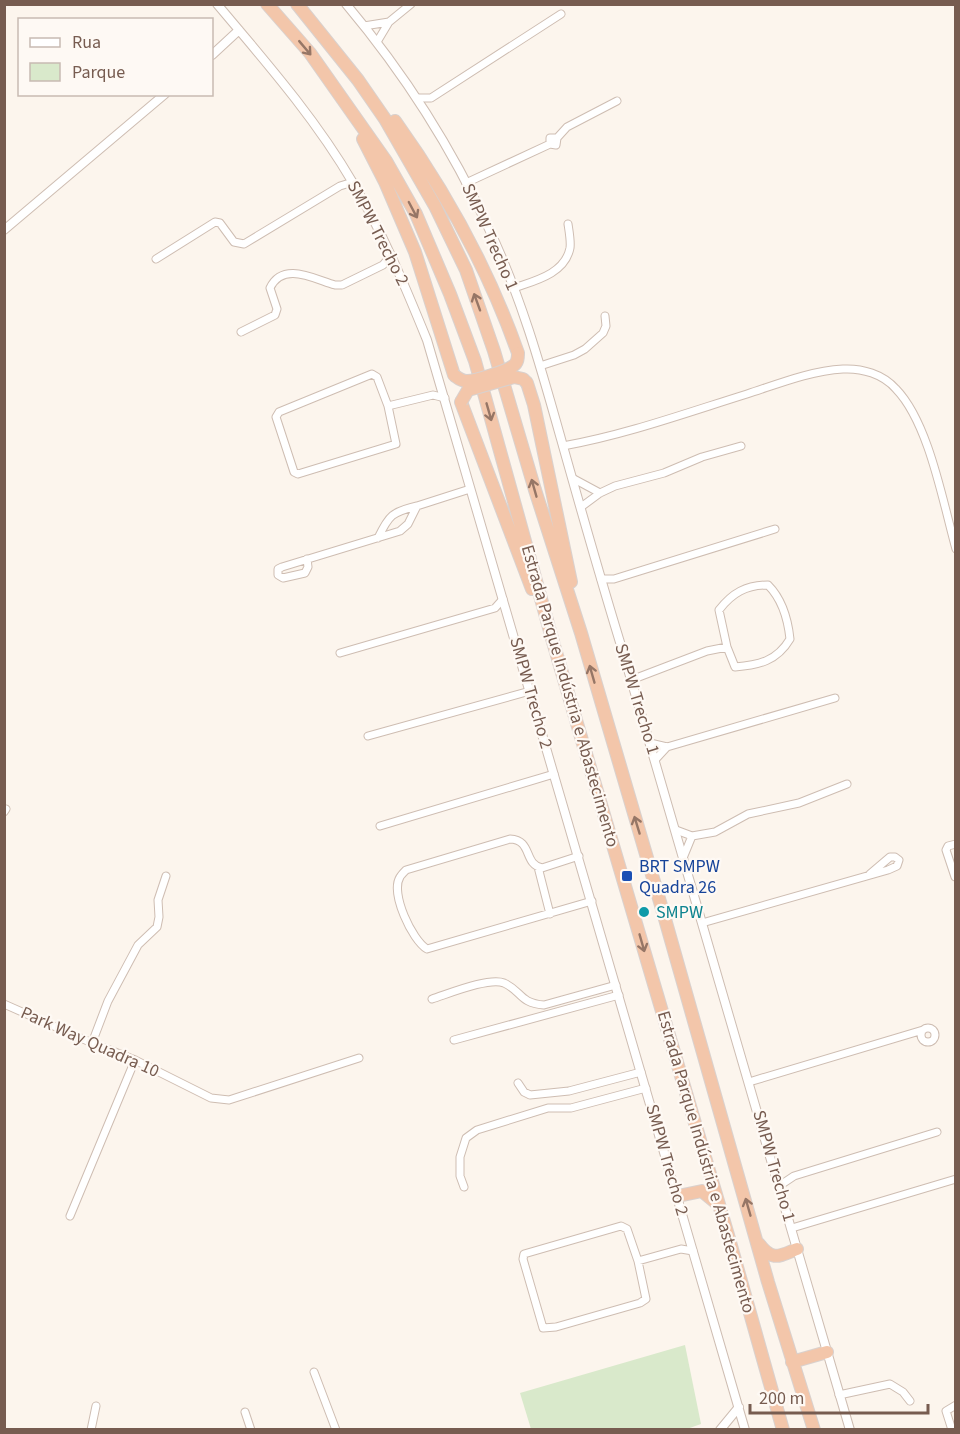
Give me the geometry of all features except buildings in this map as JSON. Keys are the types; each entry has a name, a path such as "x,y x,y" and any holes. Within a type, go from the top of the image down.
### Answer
{"highway":[{"name":"Estrada Parque Indústria e Abastecimento","path":"267,4 310,53 386,161 416,214 475,361 553,642 708,1166 783,1430"},
{"name":"Estrada Parque Indústria e Abastecimento","path":"297,4 358,80 404,150 435,206 466,270 494,351 581,633 768,1282 814,1430"},
{"path":"357,118 359,130 385,182 415,252 454,375 460,380 469,381 513,366 517,362 518,353 504,314 436,183 387,110 358,80"},
{"path":"553,642 461,402 468,390 514,377 523,379 527,383 534,405 581,633"},
{"path":"677,1194 701,1185 708,1166"},
{"path":"677,1194 702,1191 719,1205"},
{"path":"758,1242 765,1252 772,1256 797,1252"},
{"path":"768,1282 774,1263 797,1252"},
{"path":"792,1362 827,1352"}],"street":[{"name":"SMPW Trecho 2","path":"217,4 290,93 353,182 397,266 427,340 745,1430"},
{"name":"SMPW Trecho 1","path":"346,4 377,42 426,111 490,230 514,288 574,479 600,579 676,830 850,1430"},
{"path":"377,42 389,22 411,4"},
{"path":"417,98 431,98 561,14"},
{"path":"364,26 389,22"},
{"path":"213,54 239,30"},
{"path":"4,230 163,96"},
{"path":"426,111 431,98"},
{"path":"466,183 550,144 550,138 557,138 569,126 617,101"},
{"path":"340,186 347,174"},
{"path":"156,259 215,222 220,223 234,242 244,244 340,186 353,182"},
{"path":"514,288 548,276 561,266 570,249 568,224"},
{"path":"383,266 391,255"},
{"path":"241,332 275,315 277,309 270,288 279,277 297,273 335,285 342,285 383,266 397,266"},
{"path":"540,366 585,349 603,333 606,326 605,316"},
{"path":"563,446 659,422 823,371 845,369 870,371 895,387 908,404 920,427 956,549"},
{"path":"372,374 377,377 388,406 397,442 395,446 298,474 294,472 276,417 280,410 372,374"},
{"path":"433,395 441,386"},
{"path":"388,406 433,395 445,398"},
{"path":"580,507 600,493 638,479 664,473 702,457 741,446"},
{"path":"574,479 600,493"},
{"path":"378,538 390,516 400,510 470,489"},
{"path":"307,559 404,529 417,506"},
{"path":"600,579 614,579 776,529"},
{"path":"603,588 614,579"},
{"path":"753,585 768,585 776,593 788,624 790,639 787,645 775,657 757,666 735,667 727,647 719,610 728,598 740,591 753,585"},
{"path":"340,653 495,608 503,599"},
{"path":"495,608 507,612"},
{"path":"631,680 708,651 727,647"},
{"path":"368,736 530,691"},
{"path":"650,743 667,747 834,698"},
{"path":"655,760 667,747"},
{"path":"380,826 554,774"},
{"path":"676,830 692,837 721,829 748,814 799,803 847,784"},
{"path":"683,858 692,837"},
{"path":"550,914 538,867 531,860 525,845 516,840 510,839 406,870 400,876 398,885 403,912 414,938 427,949 550,914 592,901"},
{"path":"955,877 946,850 948,846 956,844"},
{"path":"538,867 542,868 579,856"},
{"path":"702,923 870,874"},
{"path":"92,1043 108,1001 138,945 157,927 158,900 166,876"},
{"path":"432,999 497,981 507,985 524,1000 532,1004 544,1005 616,985"},
{"path":"454,1040 619,994"},
{"name":"Park Way Quadra 10","path":"4,1004 135,1060 212,1098 229,1100 359,1058"},
{"path":"749,1082 923,1030"},
{"path":"70,1216 135,1060"},
{"path":"518,1083 524,1092 530,1095 569,1091 641,1072"},
{"path":"464,1187 460,1176 460,1156 466,1138 477,1130 548,1108 571,1108 645,1088"},
{"path":"779,1186 794,1176 937,1132"},
{"path":"775,1173 794,1176"},
{"path":"792,1228 956,1179"},
{"path":"621,1226 627,1229 638,1261 646,1295 644,1301 556,1327 546,1329 542,1327 523,1259 526,1253 621,1226"},
{"path":"681,1249 690,1241"},
{"path":"638,1261 681,1249 693,1251"},
{"path":"314,1371 336,1430"},
{"path":"839,1395 890,1384 903,1392 910,1401"},
{"path":"952,1430 946,1411 956,1405"},
{"path":"91,1430 96,1406"},
{"path":"720,1430 739,1407"},
{"path":"245,1412 251,1430"}],"green space":[{"path":"685,1345 701,1424 684,1430 531,1429 520,1393"}],"place":[{"name":"BRT SMPW Quadra 26","path":"627,876"},
{"name":"SMPW","path":"644,912"}]}
